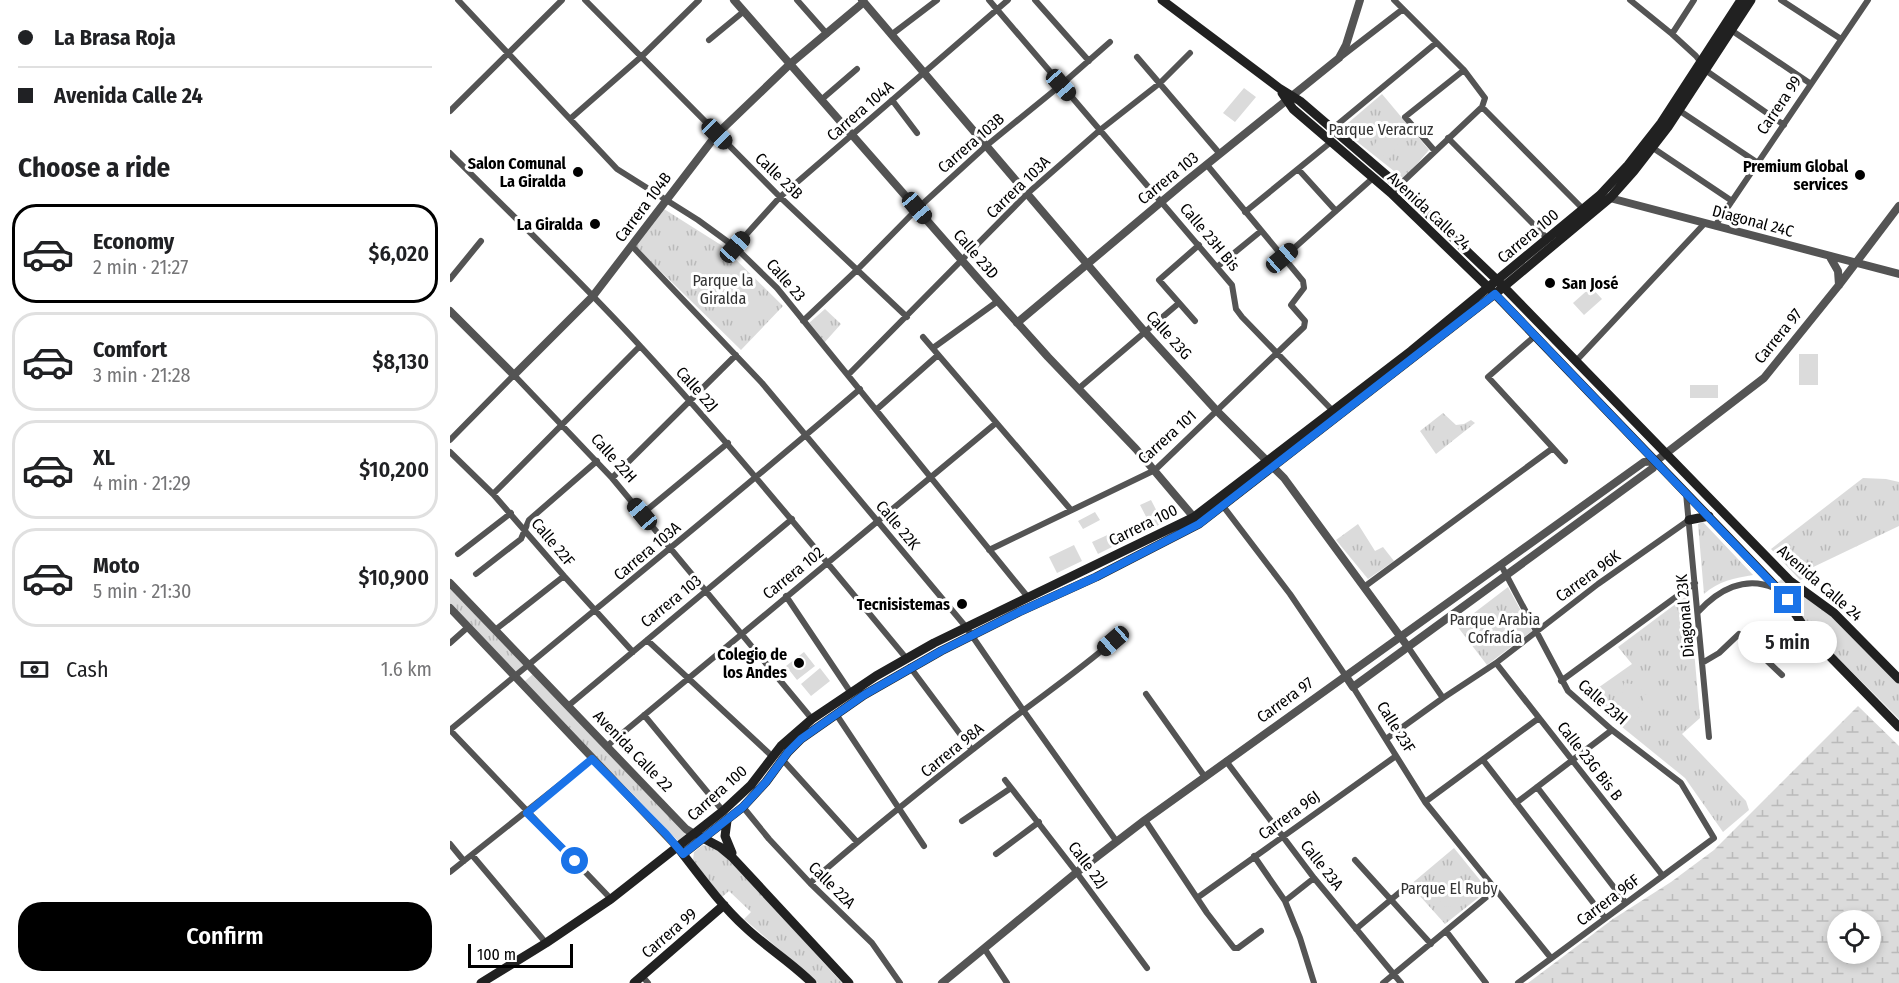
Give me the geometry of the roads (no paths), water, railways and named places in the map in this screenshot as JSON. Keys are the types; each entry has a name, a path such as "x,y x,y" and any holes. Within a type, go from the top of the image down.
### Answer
{"main road":[{"name":"Avenida Calle 24","path":"1162,0 1332,129 1399,186 1501,284 1790,581 1834,613 1899,679"},
{"name":"Carrera 100","path":"680,851 694,834 743,807 766,782 791,736 812,719 851,693 969,631 1027,596 1197,520 1501,284 1605,196 1653,148 1680,111 1741,0"},
{"name":"Carrera 100","path":"1501,284 1583,209 1605,196 1731,30 1751,0"},
{"name":"Avenida Calle 24","path":"1290,99 1293,109 1391,193 1492,291 1781,592 1808,633 1899,727"},
{"name":"Carrera 100","path":"969,631 1096,577 1223,506 1333,411 1492,291"},
{"path":"1689,520 1709,516"},
{"name":"Carrera 100","path":"481,983 546,943 680,851 704,838 778,758 908,663"},
{"path":"725,816 726,843 740,865"},
{"name":"Avenida Calle 22","path":"694,834 723,849 740,865 849,983"},
{"name":"Avenida Calle 22","path":"680,851 746,929 812,983"},
{"name":"Carrera 99","path":"634,983 645,980 724,905"}],"street":[{"name":"Calle 23","path":"458,0 617,169 735,247 777,288 1027,596"},
{"path":"450,111 562,0"},
{"name":"Calle 23B","path":"585,0 780,197 907,317"},
{"path":"570,119 642,56 699,0"},
{"name":"Calle 23D","path":"734,0 1017,323 1155,470 1197,520"},
{"path":"797,0 827,33"},
{"path":"891,35 937,0"},
{"name":"Calle 23H Bis","path":"989,0 1232,285 1236,309 1333,411"},
{"name":"Carrera 104A","path":"735,247 780,197 1008,0"},
{"path":"1035,0 1089,61"},
{"name":"Carrera 103","path":"1339,58 1346,45 1360,0"},
{"path":"1391,193 1482,107 1485,100 1485,96 1464,70 1394,0"},
{"path":"1630,0 1672,34 1704,65 1708,72 1784,125"},
{"path":"1639,7 1644,0"},
{"path":"1672,34 1694,0"},
{"path":"1782,0 1841,39"},
{"name":"Carrera 99","path":"1715,226 1868,0"},
{"name":"Carrera 104B","path":"450,440 593,296 717,134 790,64 864,1"},
{"name":"Calle 23G","path":"864,1 1145,332 1216,410 1284,478 1443,698"},
{"name":"Carrera 103","path":"1017,323 1162,201 1339,58 1404,9"},
{"path":"710,40 743,12"},
{"path":"1731,30 1811,84"},
{"name":"Carrera 103B","path":"803,321 917,208 986,146 1110,42"},
{"path":"1332,129 1436,43"},
{"name":"Carrera 103A","path":"848,375 1028,193 1100,130 1160,83 1190,53"},
{"path":"1137,57 1220,154"},
{"path":"821,100 857,69"},
{"path":"1434,150 1405,117 1464,70"},
{"path":"892,100 917,133"},
{"path":"1482,107 1583,209"},
{"path":"1680,111 1758,163"},
{"path":"1448,138 1548,239"},
{"path":"1245,212 1331,142"},
{"path":"1653,148 1732,201"},
{"name":"Calle 22J","path":"450,153 593,296 728,444 792,519 908,663 972,750"},
{"path":"1207,165 1282,258 1372,178"},
{"path":"1298,169 1336,211"},
{"name":"Diagonal 24C","path":"1605,196 1899,274"},
{"name":"Carrera 97","path":"942,983 1077,872 1145,820 1644,462 1656,461 1666,454 1764,378 1899,206"},
{"path":"1576,361 1705,223"},
{"path":"1217,267 1261,231"},
{"path":"450,279 481,242"},
{"path":"1195,321 1160,282 1199,245"},
{"name":"Calle 22K","path":"632,246 736,355 807,435 969,631 1117,842"},
{"path":"1830,257 1838,271 1839,285"},
{"name":"Carrera 101","path":"989,550 1155,470 1278,352 1305,324 1291,305 1305,284 1282,258"},
{"path":"933,348 998,301"},
{"path":"1078,389 1179,303"},
{"name":"Calle 22H","path":"450,311 597,461 708,591 812,719"},
{"path":"1535,336 1488,377 1565,461"},
{"path":"923,337 1071,510"},
{"path":"493,494 640,346"},
{"path":"612,478 736,355"},
{"path":"876,410 938,355"},
{"name":"Carrera 103A","path":"450,730 515,677 527,664 672,549 860,389"},
{"name":"Carrera 102","path":"607,746 996,423"},
{"path":"642,514 728,444"},
{"path":"1364,587 1553,448"},
{"name":"Calle 22F","path":"450,452 511,513 633,652"},
{"path":"476,574 521,539 529,520 597,461"},
{"name":"Carrera 97","path":"1353,687 1653,468 1656,461"},
{"name":"Diagonal 23K","path":"1686,492 1709,737"},
{"name":"Calle 23F","path":"1223,506 1290,594 1353,687 1425,802 1551,958"},
{"path":"458,554 511,513"},
{"name":"Carrera 103","path":"568,705 792,519"},
{"name":"Carrera 96K","path":"1386,739 1496,663 1689,520"},
{"name":"Calle 23H","path":"1501,564 1568,691 1612,730 1681,783 1714,838"},
{"path":"495,630 564,576"},
{"name":"Avenida Calle 22","path":"450,583 686,829 694,834"},
{"path":"1561,681 1695,583"},
{"path":"1698,612 1719,592 1741,584 1763,585 1781,592"},
{"path":"786,596 851,693"},
{"name":"Avenida Calle 22","path":"450,608 680,851"},
{"path":"450,643 468,627"},
{"path":"1702,663 1719,653 1739,634 1782,675"},
{"path":"647,640 687,679 778,758 857,842"},
{"name":"Carrera 98A","path":"810,883 857,842 972,750 1080,669 1113,641"},
{"name":"Calle 23G Bis B","path":"1496,663 1663,876"},
{"path":"1146,694 1204,777"},
{"path":"836,714 924,846"},
{"path":"644,716 725,816"},
{"path":"1425,802 1539,718"},
{"path":"450,730 611,899"},
{"path":"1516,803 1612,730"},
{"name":"Carrera 96J","path":"1197,898 1396,756"},
{"path":"450,872 592,759"},
{"path":"1483,760 1605,918"},
{"name":"Calle 23A","path":"1226,761 1314,878 1401,983"},
{"name":"Calle 22J","path":"1005,780 1077,872 1147,968"},
{"path":"1537,787 1626,903"},
{"path":"962,821 1011,788"},
{"name":"Calle 22A","path":"743,807 810,883 872,943 900,983"},
{"path":"1145,820 1223,936 1234,948 1238,948 1261,931"},
{"path":"996,854 1039,822"},
{"name":"Carrera 96F","path":"1518,983 1714,838"},
{"path":"450,844 464,861"},
{"path":"472,855 546,943"},
{"path":"1254,856 1285,901 1300,938 1314,983"},
{"path":"1355,860 1431,944"},
{"path":"1285,901 1314,878"},
{"path":"1356,928 1406,887"},
{"path":"1383,983 1496,890"},
{"path":"1446,931 1486,983"},
{"path":"984,948 1007,983"}],"place":[{"name":"Salon Comunal La Giralda","path":"578,172"},
{"name":"Premium Global services","path":"1860,175"},
{"name":"La Giralda","path":"595,224"},
{"name":"San José","path":"1550,283"},
{"name":"Tecnisistemas","path":"962,604"},
{"name":"Colegio de los Andes","path":"799,663"}],"park label":[{"name":"Parque Veracruz","path":"1381,129"},
{"name":"Parque la Giralda","path":"723,289"},
{"name":"Parque Arabia Cofradía","path":"1495,628"},
{"name":"Parque El Ruby","path":"1449,888"}]}
